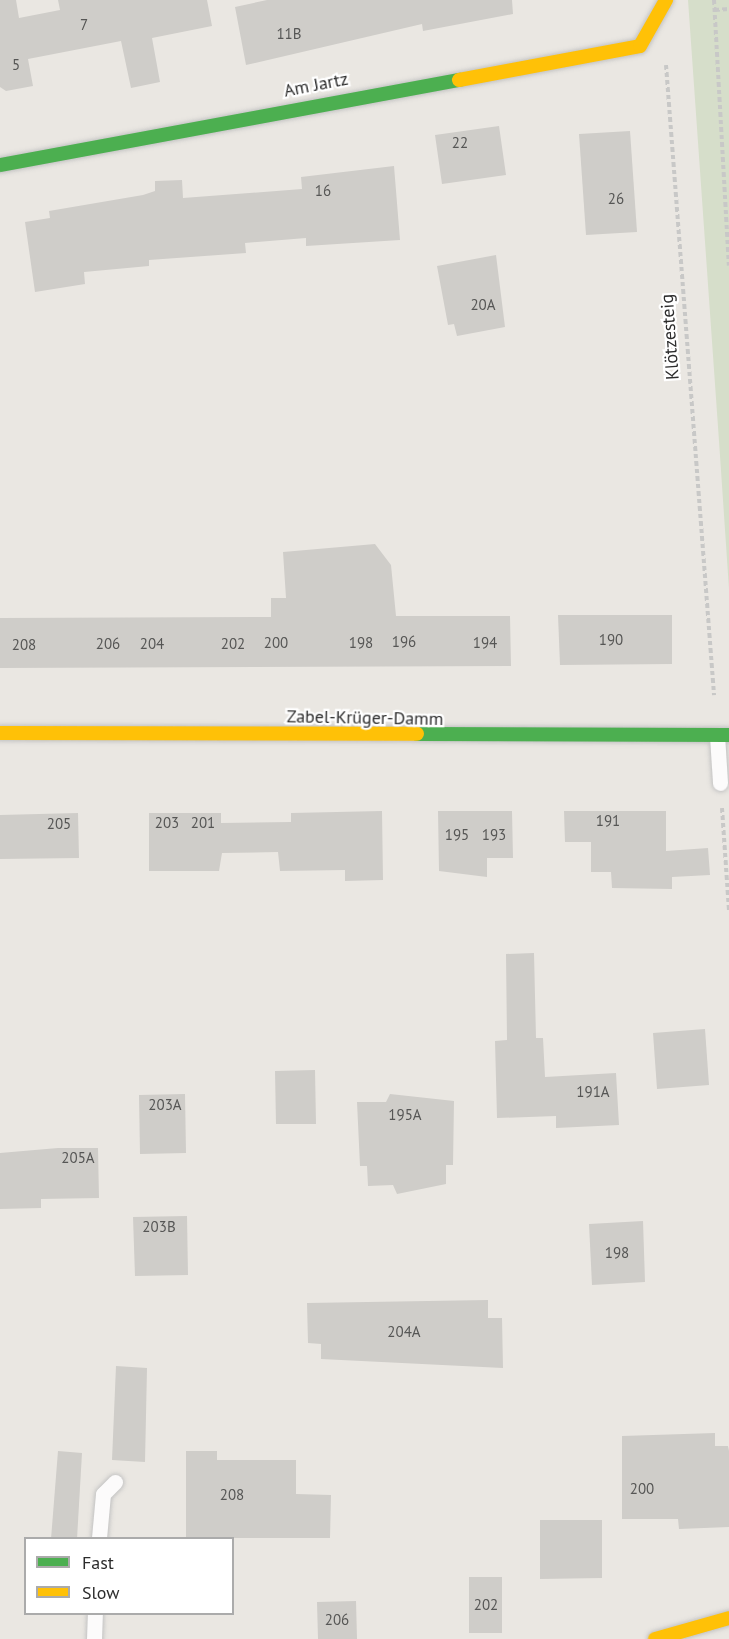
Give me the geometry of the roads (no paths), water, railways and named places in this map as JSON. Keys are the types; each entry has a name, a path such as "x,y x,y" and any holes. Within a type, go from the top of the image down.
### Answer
{"street":[{"name":"Am Jartz","path":"0,165 640,46 666,0"},
{"name":"Zabel-Krüger-Damm","path":"0,734 723,735"},
{"path":"655,1639 729,1618"}],"lane":[{"path":"720,783 723,735"},
{"path":"99,1537 103,1494 115,1482"},
{"path":"94,1639 95,1615"}]}
